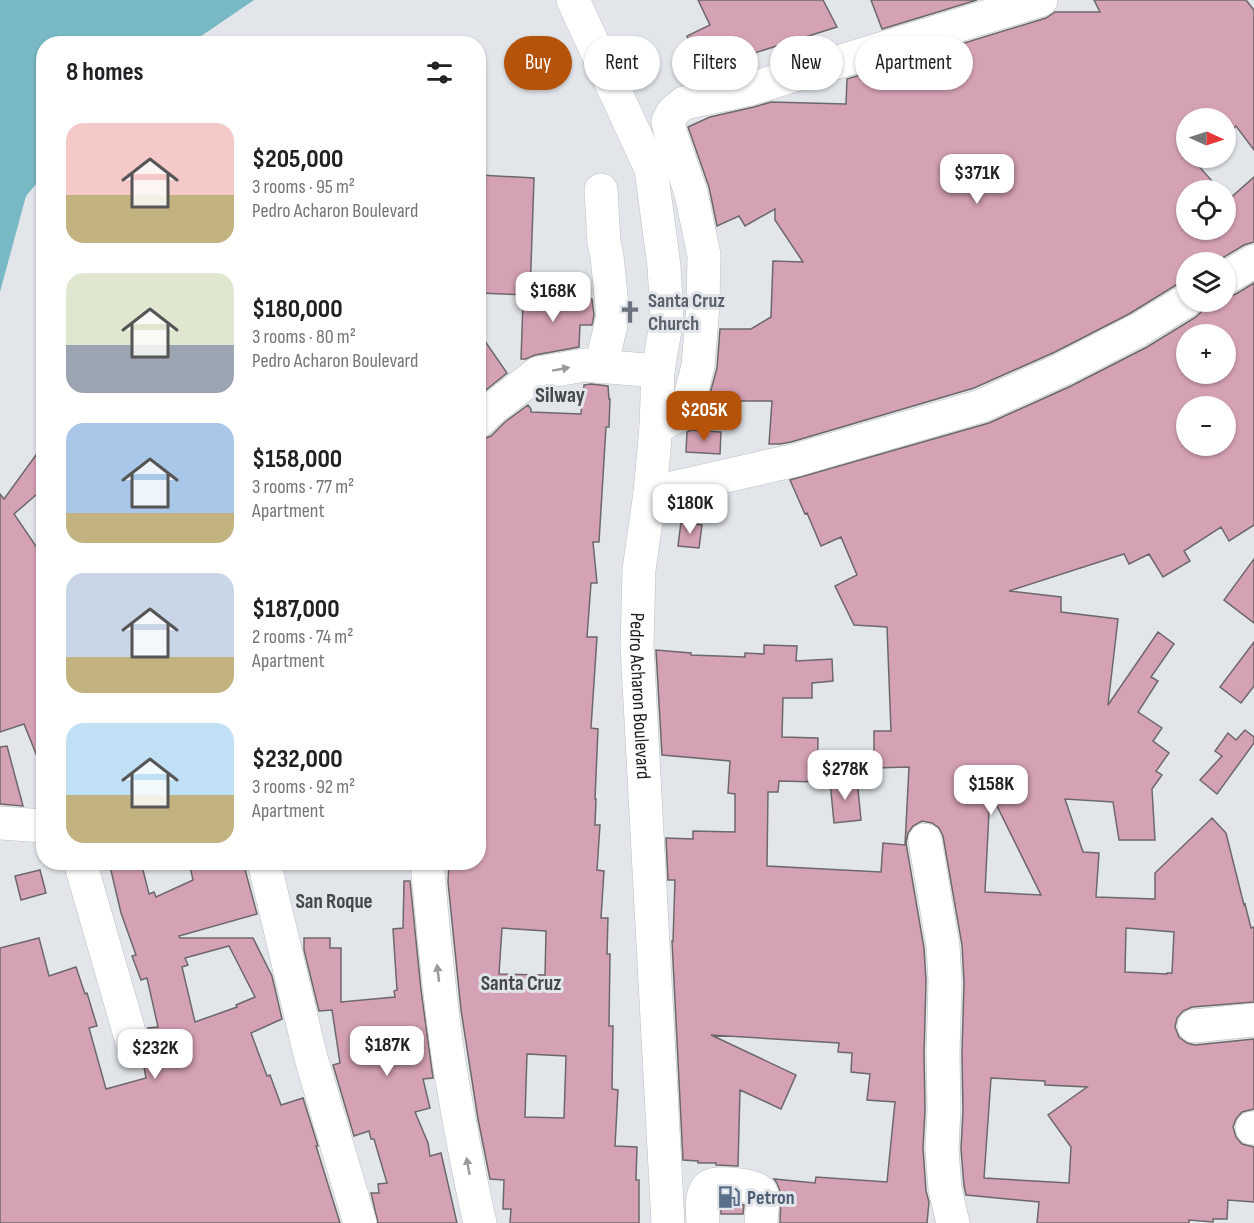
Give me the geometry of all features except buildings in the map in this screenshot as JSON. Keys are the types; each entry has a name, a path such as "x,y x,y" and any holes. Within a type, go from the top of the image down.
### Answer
{"street":[{"name":"Pedro Acharon Boulevard","path":"573,0 651,169 664,266 667,318 658,370 650,493 639,570 637,646 668,1223"},
{"path":"656,427 681,414 690,397 698,366 703,304 704,255 691,193 671,135 668,121 673,112 684,103 750,89 1041,0"},
{"path":"601,190 603,236 613,316 601,367"},
{"path":"1236,272 1254,261"},
{"path":"650,493 796,460 981,406 1063,369 1138,330 1176,307"},
{"path":"486,414 538,373 585,365 658,370"},
{"path":"0,823 36,825"},
{"path":"925,840 943,946 945,981 942,1149 945,1189 953,1223"},
{"path":"82,870 132,1042"},
{"path":"266,870 311,1058 360,1223"},
{"path":"428,870 435,952 449,1061 480,1223"},
{"path":"1194,1026 1254,1020"},
{"path":"703,1223 704,1192 708,1187 718,1184 758,1189 762,1193 761,1223"}],"water":[{"path":"0,0 254,0 201,36 36,36 36,184 26,196 0,292"}],"place":[{"name":"Santa Cruz Church","path":"630,312"},
{"name":"Petron","path":"729,1197"}],"district":[{"name":"Silway","path":"560,394"},
{"name":"San Roque","path":"334,901"},
{"name":"Santa Cruz","path":"521,983"}]}
